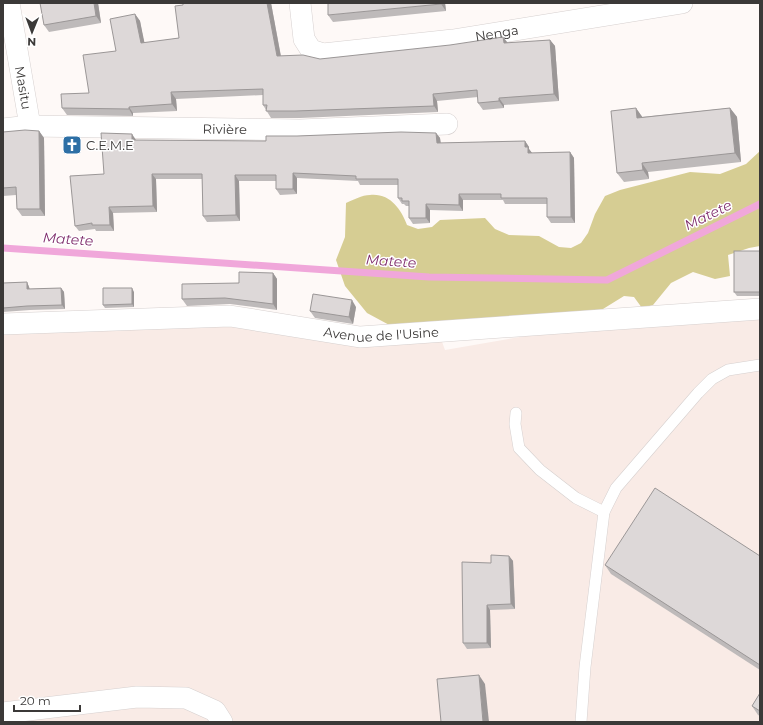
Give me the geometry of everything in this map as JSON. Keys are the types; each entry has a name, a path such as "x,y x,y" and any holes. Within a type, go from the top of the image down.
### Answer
{"street":[{"name":"Masitu","path":"9,3 30,126"},
{"name":"Nenga","path":"300,3 304,39 311,50 322,54 452,40 682,3"},
{"name":"Rivière","path":"3,129 30,126 300,130 447,124"},
{"name":"Avenue de l'Usine","path":"3,324 230,316 360,337 760,309"},
{"path":"3,713 137,696 186,698 215,711 222,722"}],"lane":[{"path":"581,722 585,667 604,512 616,488 698,393 712,379 728,370 760,364"},
{"path":"516,413 515,424 519,448 540,470 576,498 604,512"}],"shaded area":[{"path":"760,151 760,246 728,255 730,276 715,279 693,272 671,283 653,305 642,308 634,297 624,296 603,309 596,311 393,327 367,313 345,286 336,260 345,237 346,203 364,196 377,195 389,199 402,213 407,225 418,229 432,227 440,220 485,218 495,229 509,235 539,236 559,247 571,248 581,243 588,233 595,214 605,196 620,190 690,172 720,174 746,164"},
{"path":"760,308 760,722 3,722 3,328 230,317 441,339 445,350 630,318"}],"building":[{"path":"40,3 94,3 96,16 44,25"},
{"path":"183,3 267,3 277,56 303,55 320,59 450,45 503,37 504,43 550,40 554,94 499,98 499,101 478,103 477,90 433,94 434,106 266,111 267,105 263,105 263,89 171,92 172,104 129,107 129,109 62,108 61,94 89,93 83,55 116,51 110,19 135,14 141,43 179,38 175,6 183,5"},
{"path":"328,3 441,3 441,4 328,15"},
{"path":"636,108 637,118 730,108 735,153 642,163 643,170 617,173 611,111"},
{"path":"25,130 39,131 40,209 17,209 16,187 3,188 3,132"},
{"path":"401,132 436,133 437,143 525,141 525,147 528,147 528,153 570,152 571,217 547,217 547,198 501,198 501,194 459,194 459,205 426,204 426,218 409,218 409,201 402,201 402,198 398,198 398,179 356,179 356,176 293,173 293,189 276,189 276,175 235,175 236,215 203,216 202,174 152,174 153,206 109,207 110,225 92,225 92,223 75,226 70,176 104,174 101,133 132,134 132,140 266,141 266,136"},
{"path":"734,251 760,251 760,292 734,292"},
{"path":"239,272 273,273 273,304 225,298 182,299 182,284 239,283"},
{"path":"27,282 27,289 61,288 62,305 3,308 3,283"},
{"path":"103,288 132,288 132,304 103,305"},
{"path":"313,294 352,300 349,317 310,311"},
{"path":"655,488 760,556 760,665 605,565"},
{"path":"491,555 509,556 511,604 487,605 487,643 463,643 462,562 491,563"},
{"path":"479,675 483,722 441,722 437,679"},
{"path":"760,693 760,711 752,706"}],"waterway":[{"name":"Matete","path":"3,248 429,277 607,280 760,204"}],"place":[{"name":"C.E.M.E","path":"72,145"}]}
